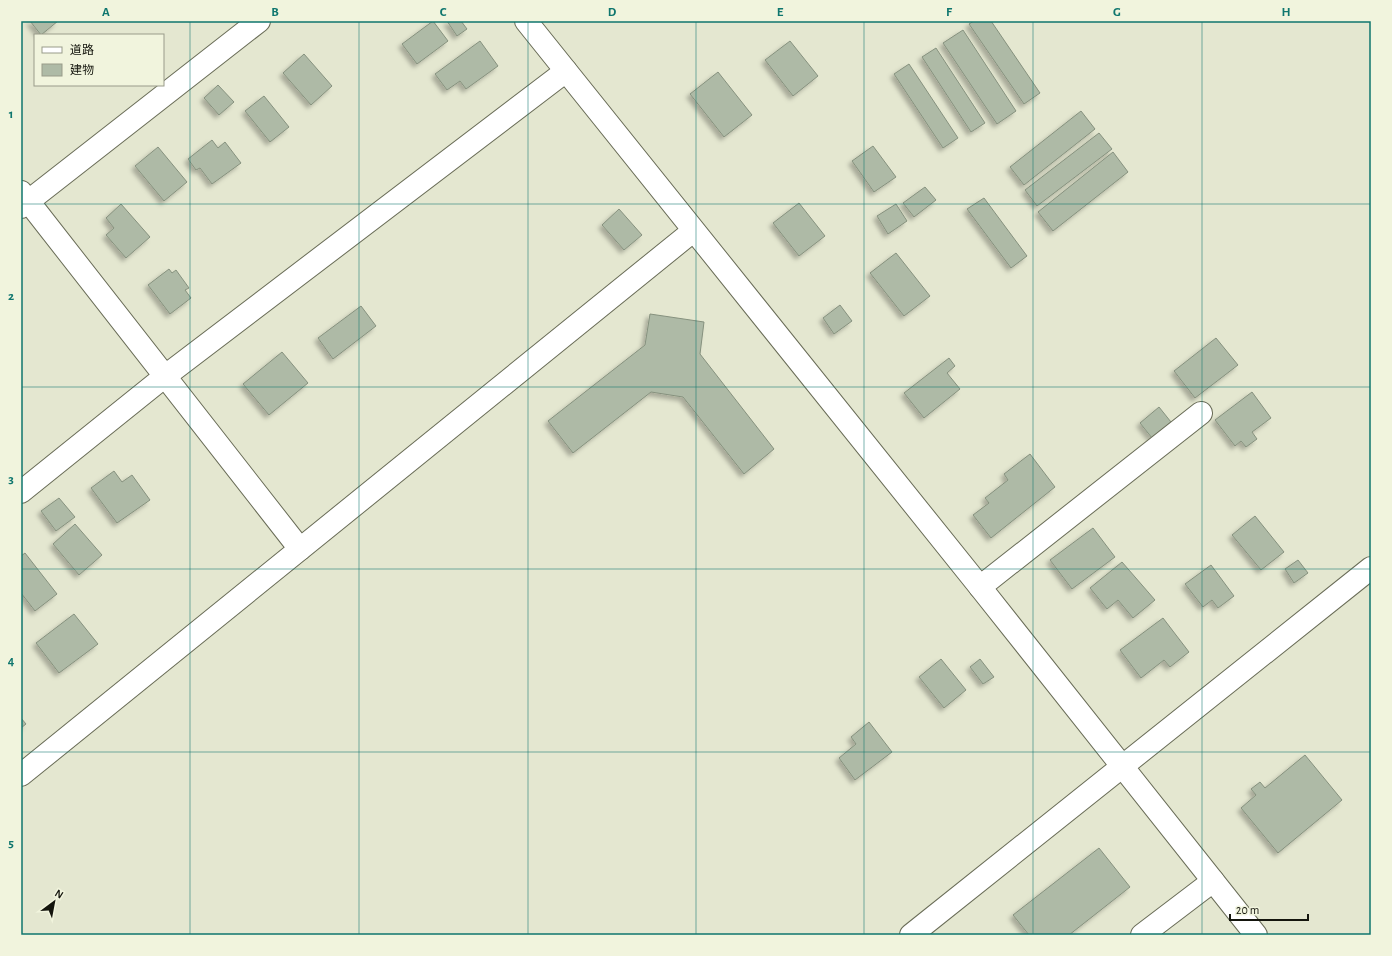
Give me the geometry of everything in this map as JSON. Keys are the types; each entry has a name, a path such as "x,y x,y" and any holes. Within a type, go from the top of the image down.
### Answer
{"street":[{"path":"259,21 23,200 300,549"},
{"path":"526,21 980,587 1256,935"},
{"path":"21,492 164,378 566,71"},
{"path":"21,775 693,231"},
{"path":"980,587 1201,413"},
{"path":"911,935 1371,568"},
{"path":"1142,935 1213,881"}],"building":[{"path":"30,21 58,21 42,34 40,34"},
{"path":"433,21 448,41 417,64 402,44"},
{"path":"447,21 461,21 467,29 457,36"},
{"path":"974,21 991,21 1040,93 1024,104 969,24"},
{"path":"963,30 1016,111 997,124 943,43"},
{"path":"480,41 498,66 466,89 460,81 447,90 435,74"},
{"path":"790,41 818,76 793,96 765,60"},
{"path":"936,48 985,123 971,132 922,57"},
{"path":"304,54 332,86 311,105 283,73"},
{"path":"909,64 958,138 943,148 894,74"},
{"path":"718,72 752,115 724,137 690,94"},
{"path":"218,85 234,102 219,115 204,98"},
{"path":"264,96 289,127 270,142 245,111"},
{"path":"1081,111 1095,129 1024,185 1010,167"},
{"path":"1099,133 1112,149 1037,206 1025,190"},
{"path":"212,140 218,148 225,142 241,163 212,184 200,168 196,170 188,159"},
{"path":"873,146 896,177 874,192 852,161"},
{"path":"158,147 187,182 164,201 135,166"},
{"path":"1113,152 1128,172 1053,231 1038,212"},
{"path":"925,187 936,200 914,217 903,203"},
{"path":"984,198 1027,256 1011,268 967,209"},
{"path":"799,203 825,236 799,256 773,223"},
{"path":"121,204 150,237 126,258 106,235 114,228 106,218"},
{"path":"896,204 907,221 888,234 877,216"},
{"path":"619,209 642,235 624,250 602,225"},
{"path":"896,253 930,296 904,316 870,273"},
{"path":"169,269 172,273 176,270 189,288 185,290 191,298 170,314 148,285"},
{"path":"840,305 852,321 834,334 823,318"},
{"path":"361,306 376,326 333,359 318,338"},
{"path":"650,314 704,322 700,354 774,449 744,474 683,397 651,392 573,453 548,421 645,345"},
{"path":"1216,338 1238,365 1195,398 1174,371"},
{"path":"282,352 308,383 269,415 243,384"},
{"path":"949,358 955,366 947,373 960,389 924,418 904,393"},
{"path":"1252,392 1271,418 1252,432 1257,439 1246,447 1241,441 1235,446 1215,420"},
{"path":"1159,407 1171,422 1152,438 1140,423"},
{"path":"1030,454 1055,487 991,538 973,515 989,503 985,498 1008,480 1004,474"},
{"path":"114,471 122,482 132,475 150,500 117,523 91,488"},
{"path":"59,498 75,517 56,531 41,511"},
{"path":"1255,516 1284,552 1261,570 1232,535"},
{"path":"75,524 102,555 79,575 53,544"},
{"path":"1093,528 1115,557 1072,589 1050,560"},
{"path":"25,553 57,594 35,611 21,593 21,556"},
{"path":"1298,560 1308,573 1294,583 1285,569"},
{"path":"1122,562 1155,600 1133,618 1118,600 1107,609 1090,588"},
{"path":"1211,565 1234,596 1218,608 1212,600 1203,607 1185,584"},
{"path":"74,614 98,644 59,673 36,643"},
{"path":"1163,618 1189,652 1170,667 1164,660 1141,678 1120,650"},
{"path":"941,659 966,690 944,708 919,677"},
{"path":"980,659 994,677 983,684 970,667"},
{"path":"21,718 26,724 21,728"},
{"path":"869,722 892,752 855,780 839,758 856,744 851,737"},
{"path":"1305,755 1342,800 1278,853 1241,808 1256,795 1251,789 1260,782 1265,788"},
{"path":"1099,848 1130,887 1069,935 1029,935 1013,915"}]}
